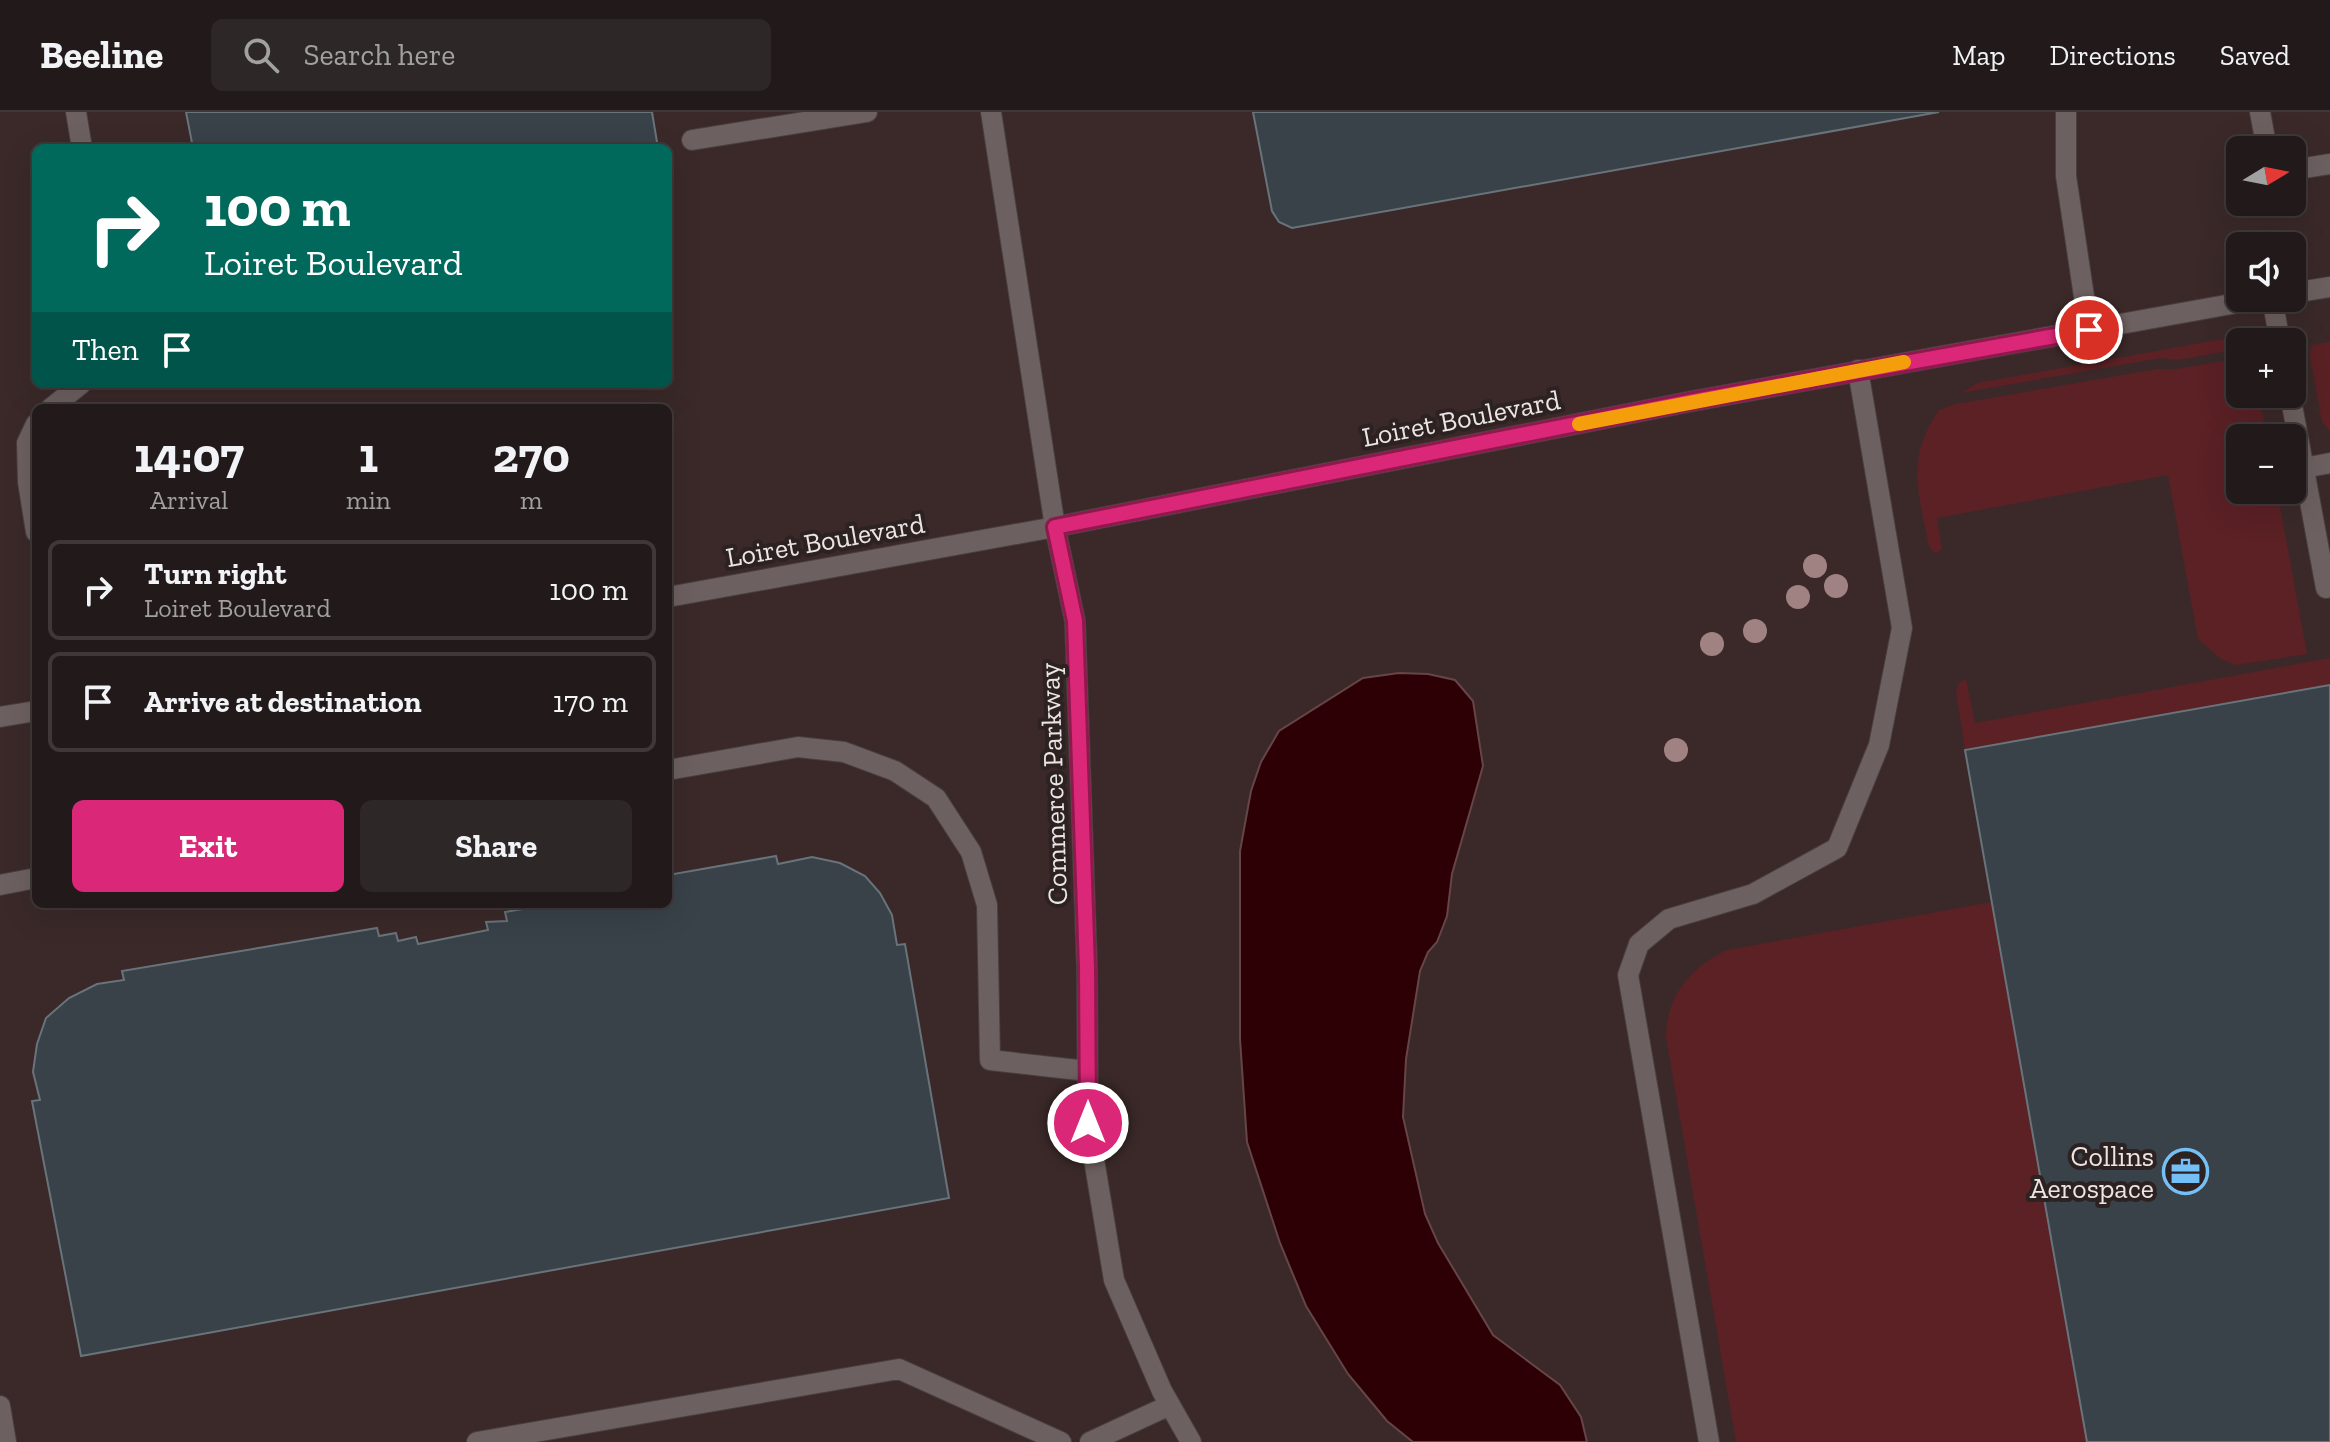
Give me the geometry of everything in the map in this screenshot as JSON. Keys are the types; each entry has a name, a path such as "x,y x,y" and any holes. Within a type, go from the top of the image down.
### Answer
{"street":[{"path":"76,112 81,144"},
{"path":"692,140 867,112"},
{"name":"Commerce Parkway","path":"991,112 1055,527 1075,621 1087,952 1088,1123 1114,1280 1170,1405 1191,1442"},
{"path":"2066,112 2066,176 2089,330"},
{"path":"2260,112 2264,136"},
{"path":"2306,168 2330,164"},
{"path":"2306,291 2330,287"},
{"name":"Loiret Boulevard","path":"672,596 1055,527 1858,370 2226,305"},
{"path":"1709,1442 1628,975 1639,944 1669,919 1753,894 1837,848 1879,745 1902,628 1858,370"},
{"path":"56,404 76,388"},
{"path":"32,432 27,443 32,507"},
{"path":"2306,468 2330,463"},
{"path":"2306,479 2326,588 2330,587"},
{"path":"0,717 32,712"},
{"path":"672,769 798,747 844,752 895,771 936,798 971,852 987,905 990,1060 1087,1071"},
{"path":"0,885 32,879"},
{"path":"477,1442 899,1369 1061,1442"},
{"path":"1090,1442 1170,1405"},
{"path":"0,1406 6,1442"}],"shaded area":[{"path":"0,112 2330,112 2330,1442 0,1442"},
{"path":"2226,338 2226,351 2177,360 2161,358 1961,393 1977,383"},
{"path":"2330,342 2330,431 2322,422 2310,355 2312,345"},
{"path":"2226,361 2226,408 2262,408 2264,424 2226,424 2226,504 2280,504 2307,654 2236,665 2221,659 2198,639 2168,475 1937,518 1942,550 1935,553 1929,547 1919,493 1918,461 1928,428 1939,410 1956,404 2157,369"},
{"path":"2330,658 2330,685 1965,750 1956,692 1959,683 1966,679 1975,723"},
{"path":"1399,673 1428,674 1455,680 1473,701 1483,766 1452,874 1447,916 1437,942 1428,952 1420,971 1406,1059 1403,1117 1425,1214 1438,1243 1493,1335 1560,1385 1581,1417 1587,1442 1413,1442 1387,1421 1348,1374 1306,1306 1280,1243 1247,1142 1240,1039 1240,851 1251,791 1261,762 1279,731 1363,678"},
{"path":"1992,902 2087,1442 1736,1442 1666,1037 1670,1008 1692,974 1727,950"}],"building":[{"path":"186,112 652,112 657,144 192,144"},
{"path":"1253,112 1939,112 1292,228 1279,222 1272,211"},
{"name":"Collins Aerospace","path":"2330,685 2330,1442 2087,1442 1965,750"},
{"path":"776,856 778,864 812,857 840,863 865,876 880,893 892,915 897,945 905,944 949,1198 81,1356 32,1101 40,1100 33,1072 37,1044 46,1018 69,998 97,984 124,980 122,971 377,928 379,936 396,933 398,941 416,937 418,944 488,930 486,922 507,921 505,912 523,908 672,908 672,874"}],"slow traffic":[{"path":"1579,424 1904,362"}],"place":[{"name":"Collins Aerospace","path":"2185,1172"}],"route":[{"path":"1088,1123 1087,967 1075,621 1055,527 1693,401 2089,330"}]}
